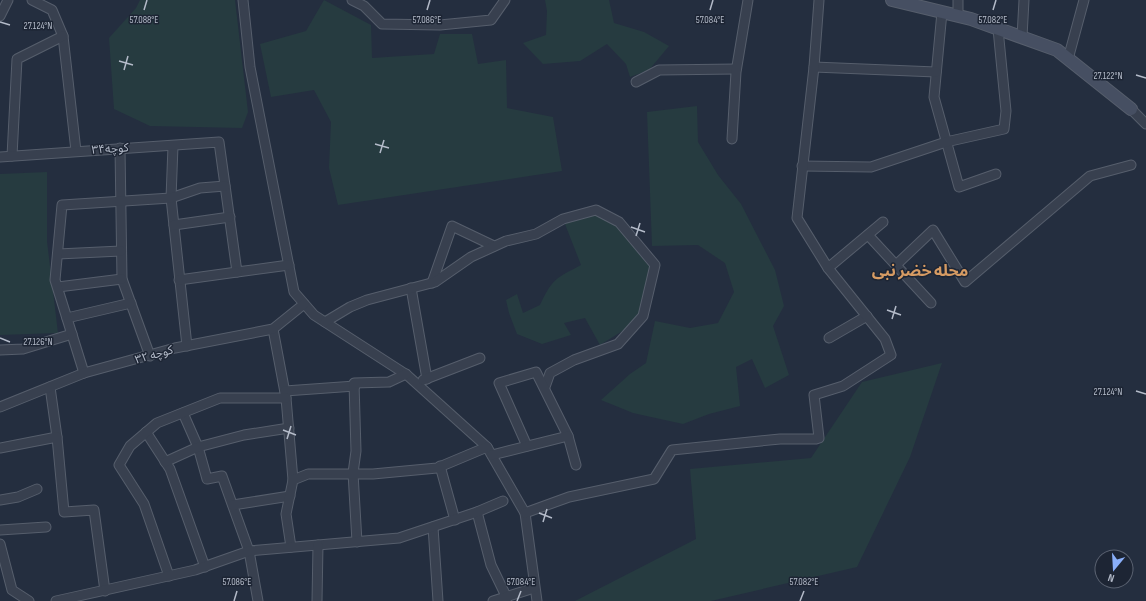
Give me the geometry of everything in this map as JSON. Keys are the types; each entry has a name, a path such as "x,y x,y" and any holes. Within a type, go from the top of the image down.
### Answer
{"street":[{"path":"0,16 8,0"},
{"path":"32,0 51,4 62,36 76,151"},
{"path":"243,0 250,67 294,292 314,315 406,374 490,451 525,513 534,588 537,601"},
{"path":"352,0 364,6 382,24 440,25 491,20 505,0"},
{"path":"732,140 736,69 748,0"},
{"path":"525,513 569,497 654,479 672,450 780,439 819,438 814,395 843,386 891,355 885,339 828,268 797,218 814,66 819,0"},
{"path":"896,0 958,16 1057,50 1131,109 1146,124"},
{"path":"958,0 958,16"},
{"path":"1022,37 1024,0"},
{"path":"1068,59 1084,0"},
{"path":"942,12 934,97 958,187 996,174"},
{"path":"802,166 871,167 946,142 1004,130 1006,111 998,29"},
{"path":"12,156 17,59 62,36"},
{"path":"814,66 936,72"},
{"path":"636,82 659,70 736,69"},
{"name":"کوچه۳۴","path":"0,157 219,142 225,186"},
{"path":"173,146 171,198 187,346"},
{"path":"120,148 122,279 150,356"},
{"path":"896,265 933,230 965,282 1090,176 1131,165"},
{"path":"84,373 55,280 62,205 120,200 171,198 200,188 225,186 237,272"},
{"path":"325,322 350,307 366,300 432,283 471,257 506,241 536,234 563,220 596,210 619,222 655,265 643,316 618,344 574,360 550,373 545,387"},
{"path":"174,225 230,217"},
{"path":"828,268 883,222"},
{"path":"432,283 452,226 494,246"},
{"path":"868,235 931,303"},
{"path":"58,254 121,251"},
{"path":"179,280 289,264"},
{"path":"58,287 122,279"},
{"path":"411,288 427,379"},
{"path":"67,318 131,303"},
{"name":"کوچه ۳۲","path":"0,407 84,373 187,346 274,329 304,304"},
{"path":"829,338 867,316"},
{"path":"274,329 286,395 293,480 286,514 290,547"},
{"path":"0,350 23,350 72,334"},
{"path":"416,383 480,358"},
{"path":"527,446 499,383 536,372 545,387 568,436 576,465"},
{"path":"169,576 144,504 119,465 130,446 146,432 157,423 220,398 286,395 354,386 354,383 389,382 406,374"},
{"path":"354,386 356,451 353,473 357,542"},
{"path":"50,387 57,437 64,512 94,510 105,591"},
{"path":"183,413 198,447 207,479 222,476 249,551 258,601"},
{"path":"165,462 198,447 244,435 289,428"},
{"path":"146,432 170,469 205,567"},
{"path":"293,480 308,474 373,474 440,466 490,451 527,446 568,436"},
{"path":"0,448 57,437"},
{"path":"440,466 455,520"},
{"path":"0,500 18,497 37,489"},
{"path":"232,505 290,496"},
{"path":"56,601 81,599 105,591 205,567 249,551 399,538 455,520 503,501"},
{"path":"477,512 491,565 507,598"},
{"path":"0,530 46,527"},
{"path":"433,527 438,601"},
{"path":"0,544 12,590 29,601"},
{"path":"317,601 318,545"},
{"path":"493,601 507,598 534,588"}],"green space":[{"path":"140,0 235,0 248,112 242,128 150,126 114,109 109,38 136,8"},
{"path":"324,0 371,25 372,58 434,54 440,34 472,34 478,64 506,60 507,108 553,117 562,171 338,205 329,168 331,122 314,90 271,97 260,44 306,31"},
{"path":"545,0 609,0 614,23 644,32 669,46 649,70 630,77 626,64 607,44 580,61 543,64 523,43 546,35 547,11"},
{"path":"697,106 698,142 718,175 741,204 775,270 784,306 773,326 789,375 765,388 752,359 736,367 740,406 709,414 683,424 633,413 601,400 630,374 646,363 655,321 690,328 718,323 734,292 725,263 698,245 652,246 647,112"},
{"path":"47,172 47,241 58,333 0,335 0,174"},
{"path":"596,210 619,222 655,265 640,320 600,345 585,318 564,323 571,335 542,344 517,334 506,300 517,294 523,313 540,305 548,289 556,280 565,273 581,265 563,219"},
{"path":"942,363 910,457 857,567 711,601 575,601 696,539 690,469 811,458 862,382"}],"district":[{"name":"محله خضر نبی","path":"920,271"}]}
